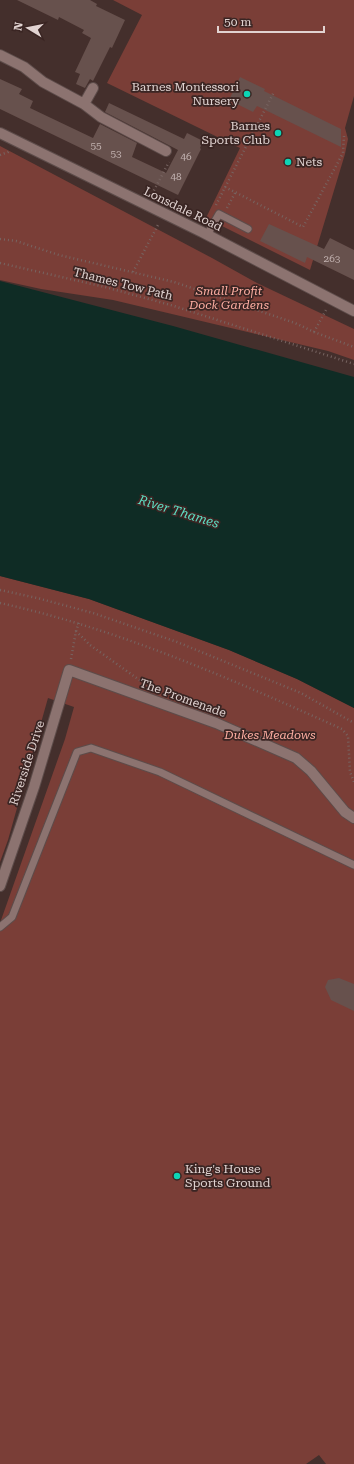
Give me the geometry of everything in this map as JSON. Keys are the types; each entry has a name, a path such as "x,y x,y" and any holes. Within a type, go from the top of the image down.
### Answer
{"street":[{"path":"0,55 24,67 43,82 84,104 101,118 166,151"},
{"path":"84,104 93,88"},
{"name":"Lonsdale Road","path":"0,133 207,235 354,311"},
{"name":"The Promenade","path":"69,670 216,723 296,758 311,771 345,812 354,818"},
{"name":"Riverside Drive","path":"0,886 34,787 69,670"}],"lane":[{"path":"207,235 219,214 248,229"},
{"path":"0,927 12,917 77,752 91,748 160,772 354,865"}],"path":[{"path":"215,207 274,92"},
{"path":"225,187 303,227 342,153 344,136"},
{"path":"146,206 173,154 166,151"},
{"path":"231,201 235,192"},
{"path":"133,272 163,214"},
{"path":"0,239 16,241 59,255 174,282 295,323 354,347"},
{"name":"Thames Tow Path","path":"0,264 105,287 174,306 354,364"},
{"path":"314,332 331,300"},
{"path":"0,590 94,613 177,642 301,693 354,723"},
{"path":"0,602 79,623 160,652 237,682 342,729 348,736 350,772 354,782"},
{"path":"69,670 76,631 79,623"},
{"path":"76,631 90,646 150,687"}],"green space":[{"name":"Barnes Sports Club","path":"113,0 354,0 354,96 345,128 348,139 345,154 310,270 206,218 240,148 107,83 142,15"},
{"name":"Small Profit Dock Gardens","path":"0,146 257,283 354,329 354,360 328,351 113,300 41,289 0,280"},
{"name":"King's House Sports Ground","path":"0,576 89,599 229,650 297,679 354,708 354,1464 326,1464 319,1455 306,1464 0,1464 0,923 65,739 74,707 48,698 8,840 0,862"}],"water":[{"name":"River Thames","path":"0,281 173,326 354,377 354,708 297,679 229,650 89,599 0,576"}],"building":[{"path":"17,0 90,0 97,4 96,6 125,20 112,48 110,47 93,81 90,79 85,88 76,84 80,74 75,72 91,38 82,33 84,30 59,17 58,20"},
{"path":"240,77 265,89 264,91 341,129 341,147 257,106 253,112 229,100"},
{"path":"0,79 22,89 19,94 33,101 30,108 93,138 100,124 137,143 132,157 166,173 178,150 105,112 109,103 184,139 187,133 203,141 200,148 201,149 178,195 0,109"},
{"path":"269,224 324,249 330,238 354,250 354,280 307,257 305,263 260,241"},
{"path":"339,978 354,984 354,1011 331,1000 325,987 328,980"}],"place":[{"name":"Barnes Montessori Nursery","path":"247,94"},
{"name":"Barnes Sports Club","path":"278,133"},
{"name":"Nets","path":"288,162"},
{"name":"King's House Sports Ground","path":"177,1176"}],"park label":[{"name":"Dukes Meadows","path":"270,735"}]}
